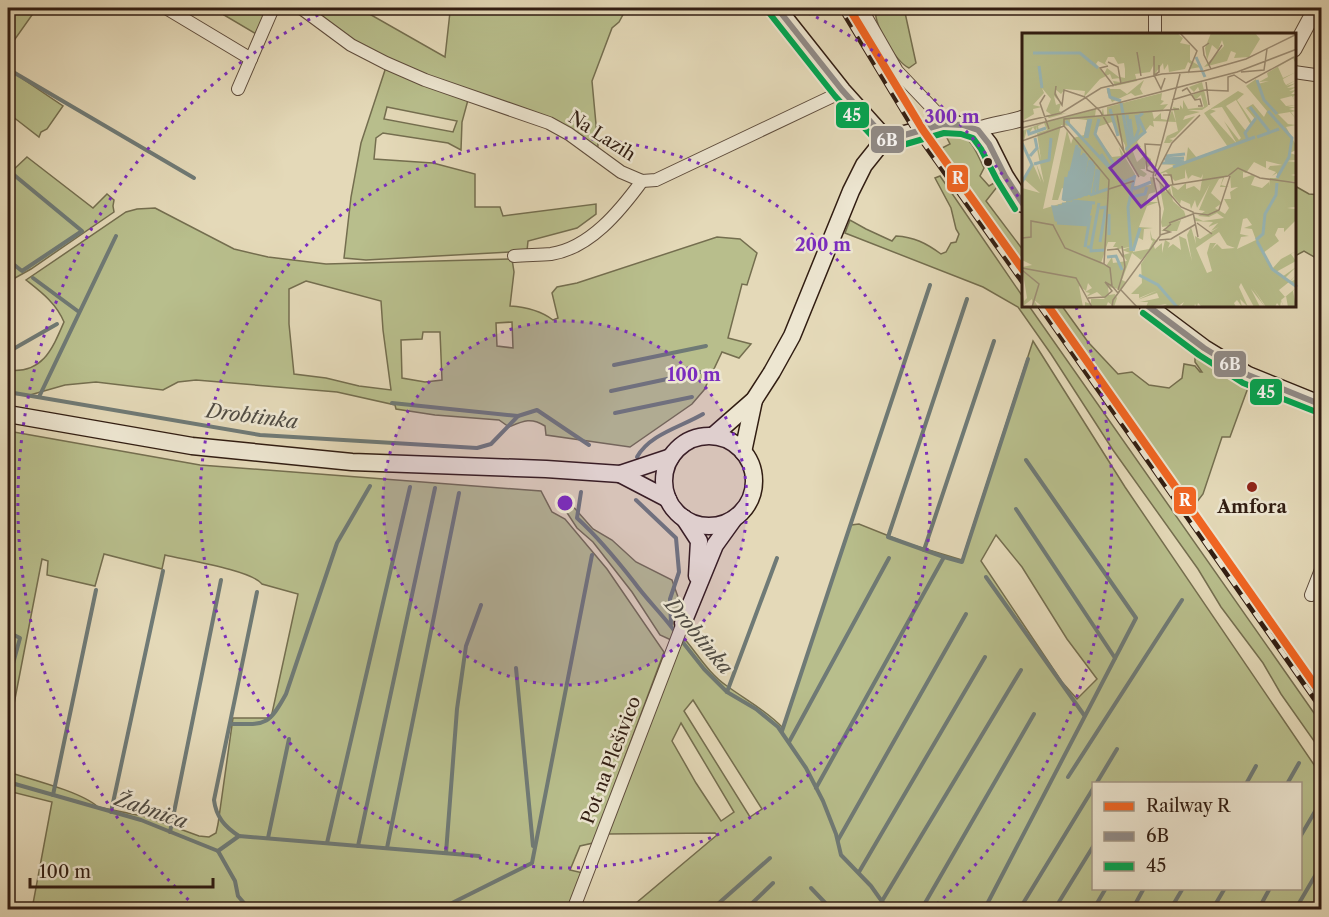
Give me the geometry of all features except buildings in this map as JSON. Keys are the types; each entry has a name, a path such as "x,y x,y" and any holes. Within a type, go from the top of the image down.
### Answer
{"main road":[{"path":"777,8 842,90 887,140"},
{"path":"714,435 753,400 792,336 851,191 872,153 887,140 943,124 963,125 978,130 989,144 1005,176 1022,202"},
{"path":"1151,308 1204,348 1248,375 1322,405"},
{"path":"743,452 753,400"},
{"path":"8,414 192,446 352,462 620,474 671,457"},
{"path":"683,623 715,545 752,496 754,482 752,467 743,452 725,438 714,435 693,439 681,446 671,457 665,470 664,484 668,499 699,541 696,587"},
{"path":"620,474 668,499"},
{"path":"684,518 708,525 718,525 733,520"}],"street":[{"path":"166,8 252,59"},
{"path":"182,8 239,44 257,45"},
{"path":"238,89 273,8"},
{"path":"861,8 897,71 936,112 943,124"},
{"path":"1155,8 1155,33"},
{"path":"1296,45 1316,8"},
{"name":"Na Lazih","path":"309,10 351,45 386,63 435,83 549,123 569,134 621,172 642,181 656,180 842,90"},
{"path":"1296,72 1322,76"},
{"path":"978,130 990,124 1017,120"},
{"path":"989,144 1017,120"},
{"path":"514,256 553,253 578,245 599,231 642,181"},
{"path":"1311,595 1322,567"},
{"name":"Pot na Plešivico","path":"573,909 683,623"}],"green space":[{"path":"8,8 37,8 8,49"},
{"path":"229,8 270,8 258,35 224,15"},
{"path":"320,8 359,8 445,57 450,12 443,8 624,8 625,11 619,22 612,28 592,81 598,146 596,149 350,41 320,19 318,11"},
{"path":"876,8 904,8 916,63 909,68 898,58 881,32"},
{"path":"386,67 468,100 462,122 461,150 448,143 383,133 376,138 374,159 433,163 475,174 475,207 500,207 503,216 596,204 596,214 577,228 528,241 527,251 366,260 344,258 351,197 361,143","holes":["387,107 457,121 453,132 384,119"]},
{"path":"8,69 63,106 39,137 8,113"},
{"path":"949,133 957,135 972,144 984,168 980,176 989,186 994,183 997,187 986,201 1022,249 1022,263 980,206 942,148 950,144 946,136"},
{"path":"27,157 93,208 107,194 114,200 114,212 31,269 8,282 8,168 12,171"},
{"path":"940,176 1022,296 1022,308 1030,308 1321,723 1321,751 1281,694 1263,663 1221,607 1198,569 1113,450 1018,307 983,287 845,233 850,220 892,241 896,236 914,239 941,254 946,252 951,243 956,242 959,234 951,208 935,178"},
{"path":"1296,187 1309,194 1321,195 1321,261 1304,251 1296,255"},
{"path":"155,208 234,249 268,257 326,264 512,259 514,272 510,306 533,310 553,320 558,318 552,293 557,287 577,283 717,237 740,239 757,253 747,285 742,284 728,338 751,344 739,358 722,352 704,390 692,404 630,447 546,435 545,426 531,421 509,427 499,420 435,415 396,409 395,405 337,392 196,380 178,382 163,390 96,382 65,385 30,395 8,394 8,370 29,368 44,358 55,342 64,322 61,315 43,294 26,280 126,212","holes":["306,281 381,301 391,390 294,374 289,324 289,289","512,322 513,348 497,346 496,323","423,332 440,332 442,380 425,382 402,378 401,340 422,339"]},
{"path":"1054,308 1063,308 1088,342 1118,374 1132,372 1149,385 1169,388 1182,378 1184,364 1195,366 1202,372 1195,362 1195,356 1186,348 1187,344 1249,385 1230,437 1222,437 1203,494 1193,507"},
{"path":"1033,341 1125,487 1321,775 1321,909 629,909 717,835 715,833 607,834 683,637 721,681 763,710 783,728 851,525 859,524 909,544 962,560","holes":["996,535 1022,567 1067,639 1097,679 1077,699 1062,682 981,561","693,700 762,809 750,817 684,711","681,723 734,812 721,821 672,741"]},
{"path":"8,431 200,465 541,491 552,512 565,519 607,569 664,652 593,843 580,846 570,870 583,873 568,909 32,909 52,802 8,791 8,772 68,791 98,807 147,817 199,836 209,837 216,833 233,718 271,718 298,594 262,584 245,574 232,570 165,555 162,569 104,554 95,586 47,575 48,561 42,559 8,735"},
{"path":"570,503 593,529 612,540 636,562 672,580 683,611 671,640 660,635 632,592 593,542 577,528 562,505"}],"waterway":[{"path":"8,69 194,178"},
{"path":"8,170 82,231 22,271 8,260"},
{"path":"39,397 116,236"},
{"path":"33,278 79,312"},
{"path":"782,731 930,285"},
{"path":"816,788 944,557 888,537 967,299"},
{"path":"8,352 57,324"},
{"path":"924,550 994,341"},
{"path":"614,365 706,346"},
{"path":"944,557 962,562 1028,359"},
{"path":"611,391 700,372"},
{"name":"Drobtinka","path":"8,392 260,435 477,448 491,444 518,416"},
{"path":"615,413 692,397"},
{"path":"392,403 518,416 537,410 589,445"},
{"path":"637,457 650,442 703,414"},
{"path":"984,910 1136,618 1026,460"},
{"path":"230,724 251,724 264,721 270,718 280,705 286,694 337,543 370,486"},
{"path":"327,843 410,487"},
{"path":"358,846 435,488"},
{"name":"Drobtinka","path":"581,492 577,518 607,549 676,633"},
{"path":"387,848 459,493"},
{"path":"636,500 676,538 679,572 670,599 671,624"},
{"path":"1016,509 1115,658"},
{"path":"438,910 532,863 592,555"},
{"path":"727,692 777,558"},
{"path":"789,742 889,558"},
{"path":"111,812 163,571"},
{"path":"986,577 1084,715"},
{"path":"170,832 221,580"},
{"path":"53,795 96,590"},
{"path":"239,836 222,821 214,800 257,592"},
{"path":"1068,777 1182,600"},
{"path":"446,853 457,709 466,646 481,605"},
{"path":"838,840 966,614"},
{"path":"8,632 20,638 8,682"},
{"name":"Drobtinka","path":"681,640 704,669 727,692 756,709 778,727 806,768 823,801 836,834 841,855 871,886 888,910"},
{"path":"859,872 985,657"},
{"path":"516,668 533,846"},
{"path":"882,901 1021,670"},
{"path":"921,910 1034,714"},
{"path":"268,838 289,739"},
{"path":"1097,782 1117,749"},
{"path":"1288,782 1299,763"},
{"path":"1247,782 1256,766"},
{"name":"Žabnica","path":"8,782 141,820 218,851 235,881 238,896 250,910"},
{"path":"1019,910 1092,790"},
{"path":"1302,834 1320,803"},
{"path":"218,851 239,836 479,856"},
{"path":"1054,910 1092,848"},
{"path":"711,910 770,858"},
{"path":"1295,910 1322,864"},
{"path":"745,910 773,883"},
{"path":"811,888 832,910"},
{"path":"1093,910 1105,890"},
{"path":"1132,910 1143,890"},
{"path":"1170,910 1182,890"},
{"path":"1212,910 1224,890"},
{"path":"1258,910 1269,890"},
{"path":"235,910 248,907"}],"railway":[{"path":"841,8 916,132 1022,281"},
{"path":"1041,308 1322,709"}],"rail line":[{"name":"R","path":"849,8 923,130 1022,269"},
{"name":"R","path":"1049,308 1322,695"}],"transit line":[{"name":"6B","path":"777,8 842,90 887,140"},
{"name":"45","path":"770,14 835,96 882,147 889,149 944,133 961,134 973,138 1015,209"},
{"name":"6B","path":"887,140 943,124 963,125 978,130 989,144 1005,176 1022,202"},
{"name":"6B","path":"1151,308 1204,348 1248,375 1322,405"},
{"name":"45","path":"1143,313 1199,355 1243,383 1319,413"}],"place":[{"name":"Amfora","path":"1252,487"}]}
